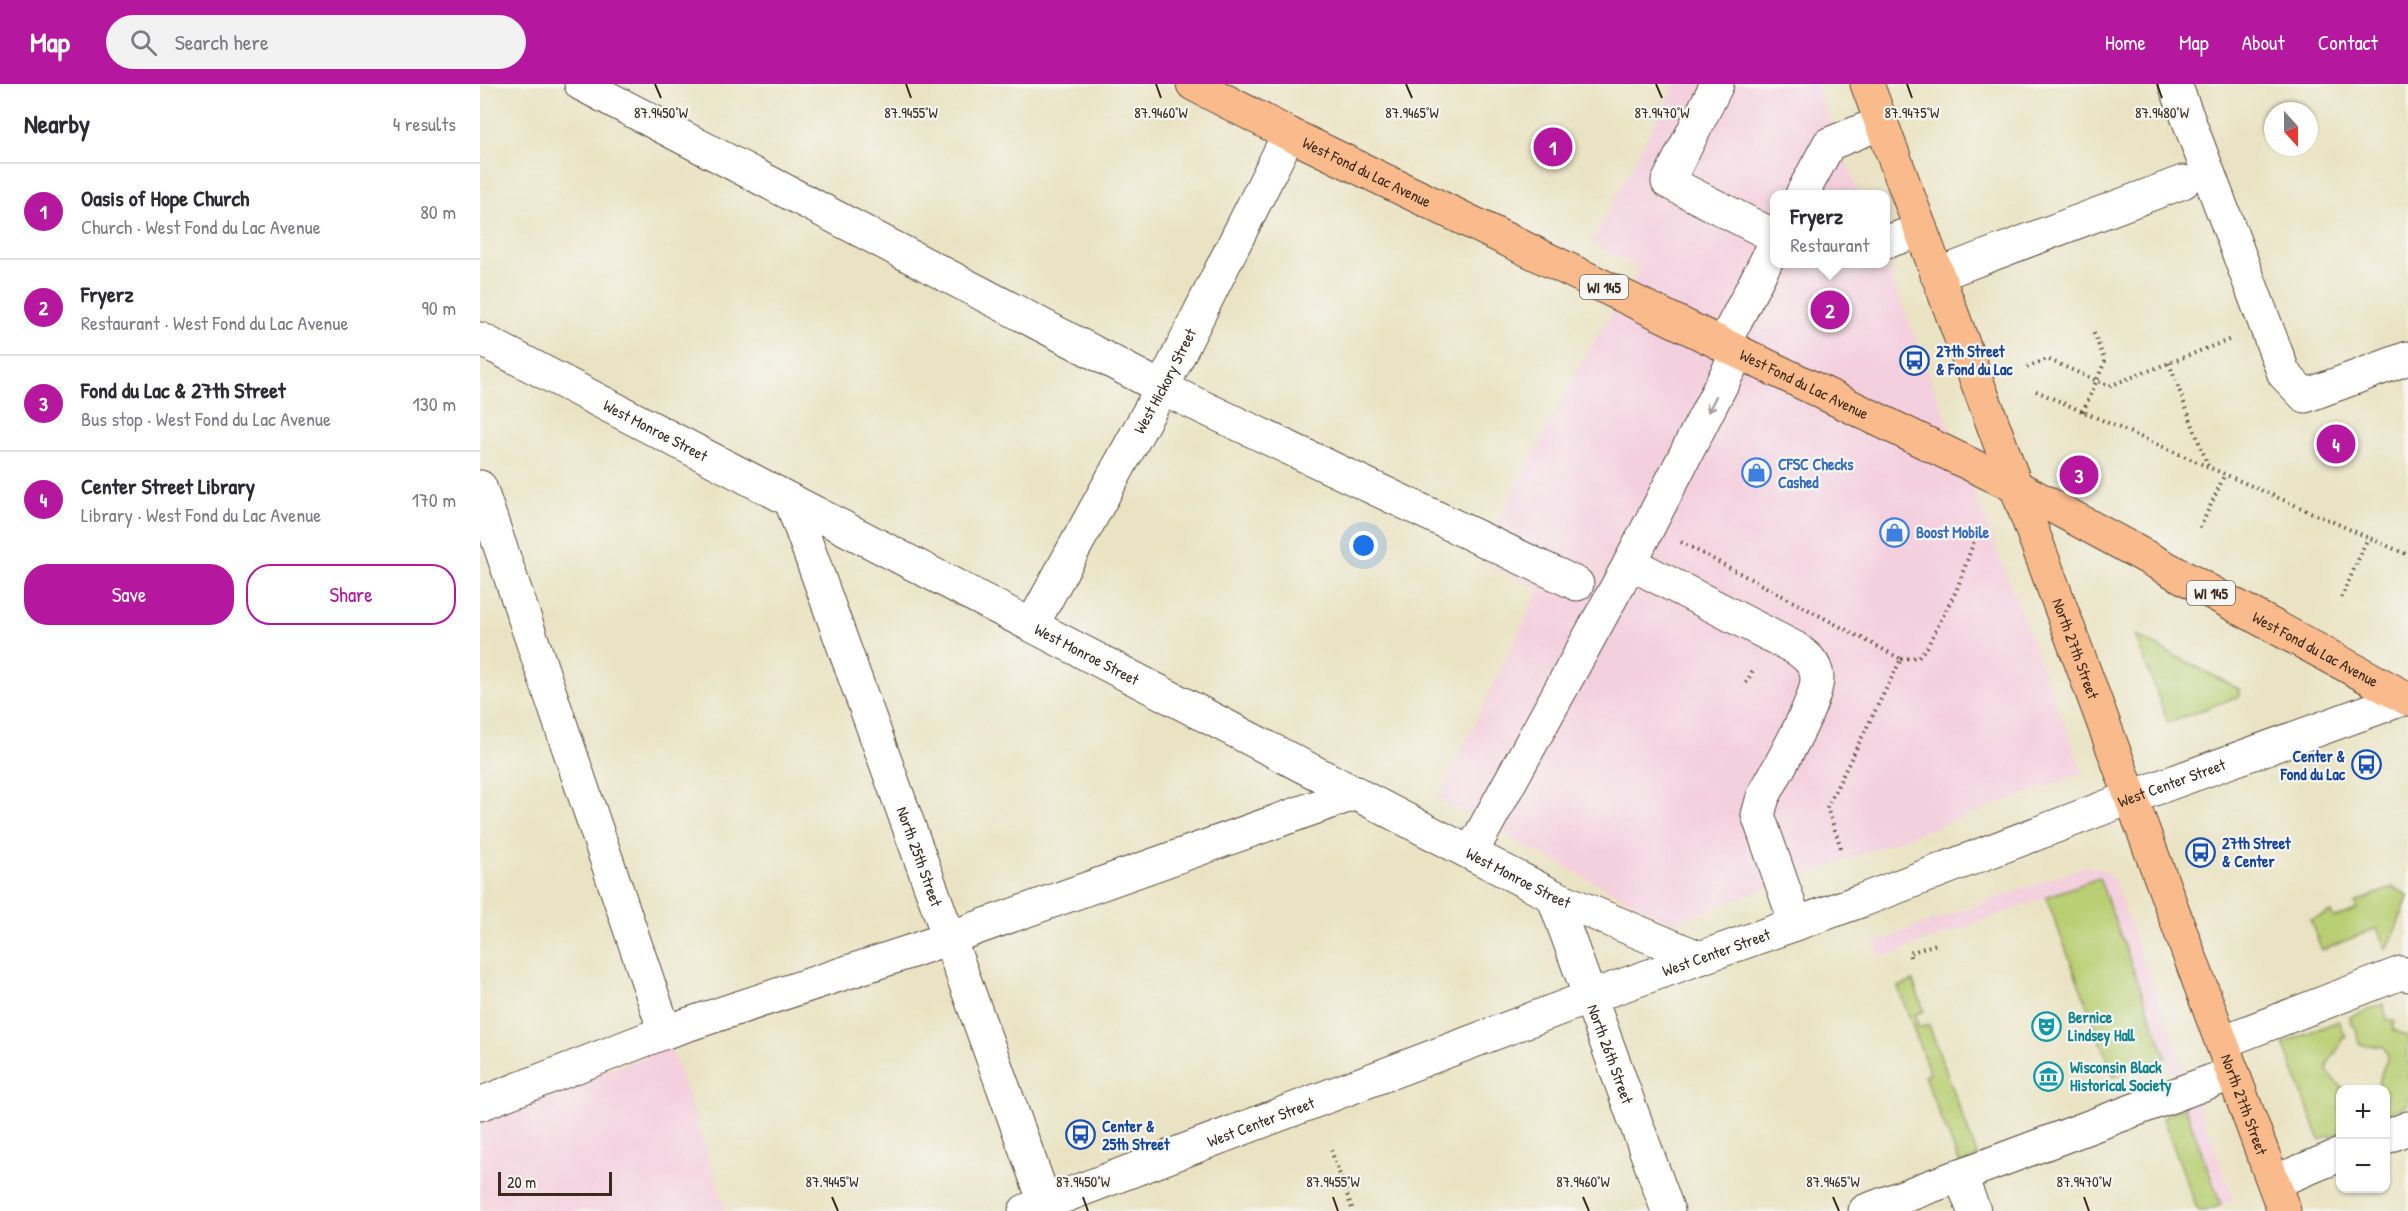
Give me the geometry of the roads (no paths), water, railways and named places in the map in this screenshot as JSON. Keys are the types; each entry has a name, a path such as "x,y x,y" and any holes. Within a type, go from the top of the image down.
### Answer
{"main road":[{"name":"West Fond du Lac Avenue","path":"1193,84 1289,134 2016,487 2407,698"},
{"name":"North 27th Street","path":"1867,84 2279,1196"}],"street":[{"path":"581,84 1162,388 1577,584"},
{"path":"1717,84 1668,182 1770,234"},
{"path":"2175,84 2284,374 2305,396 2408,358"},
{"path":"1805,190 1828,144 1881,123"},
{"name":"West Hickory Street","path":"1032,625 1162,388 1289,134"},
{"path":"1937,275 2183,182"},
{"path":"1890,241 1921,230"},
{"path":"1471,853 1630,563 1731,349 1770,256"},
{"name":"West Monroe Street","path":"480,339 1553,896 1700,958"},
{"path":"480,487 665,1032"},
{"name":"North 25th Street","path":"791,501 949,938 1039,1208"},
{"path":"1630,563 1795,648 1814,666 1817,676 1814,697 1762,797 1758,815 1796,924"},
{"name":"West Center Street","path":"1039,1208 1590,997 1796,924 2132,797 2407,698"},
{"path":"480,1104 665,1032 949,938 1356,793"},
{"name":"North 26th Street","path":"1553,896 1668,1211"},
{"path":"2222,1042 2401,973 2408,975"},
{"path":"1865,1211 2233,1073"},
{"path":"2390,1135 2408,1128"},
{"path":"2279,1196 2336,1158"},
{"path":"1960,1175 1974,1211"}],"place":[{"name":"Oasis of Hope Church","path":"1553,147"},
{"name":"Fryerz","path":"1830,310"},
{"name":"27th Street & Fond du Lac","path":"1915,360"},
{"name":"Center Street Library","path":"2336,444"},
{"name":"CFSC Checks Cashed","path":"1757,473"},
{"name":"Fond du Lac & 27th Street","path":"2079,475"},
{"name":"Boost Mobile","path":"1895,532"},
{"name":"Center & Fond du Lac","path":"2366,765"},
{"name":"27th Street & Center","path":"2201,852"},
{"name":"Bernice Lindsey Hall","path":"2047,1026"},
{"name":"Wisconsin Black Historical Society","path":"2049,1076"},
{"name":"Center & 25th Street","path":"1081,1135"}]}
